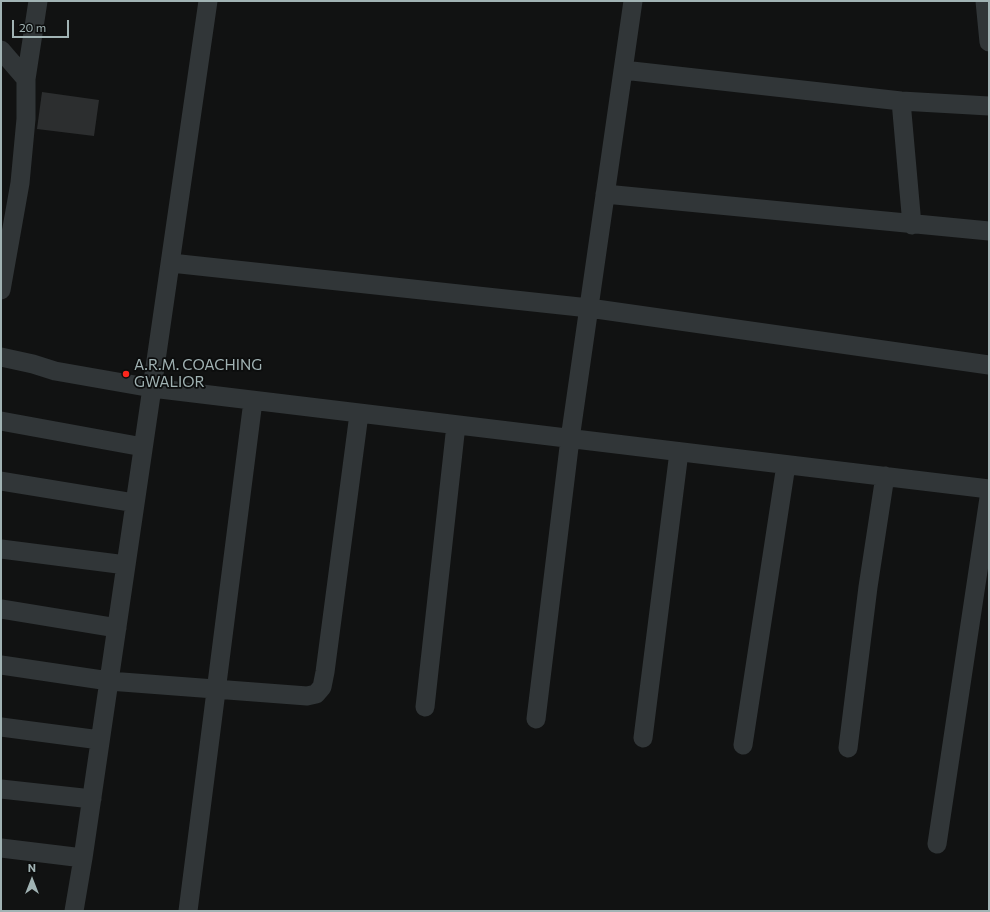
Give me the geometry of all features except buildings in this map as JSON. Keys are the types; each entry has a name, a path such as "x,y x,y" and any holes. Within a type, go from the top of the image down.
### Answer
{"street":[{"path":"1,290 20,183 26,119 26,78 38,1"},
{"path":"74,911 92,799 171,263 208,1"},
{"path":"536,719 570,439 633,1"},
{"path":"985,1 989,42"},
{"path":"1,50 26,78"},
{"path":"623,70 900,101 989,106"},
{"path":"900,101 912,225"},
{"path":"605,194 912,225 989,231"},
{"path":"171,263 589,308 989,365"},
{"path":"1,357 33,364 55,372 152,388 786,465 989,488"},
{"path":"188,911 253,401"},
{"path":"1,665 109,681 307,696 316,694 322,687 326,672 360,414"},
{"path":"1,421 143,447"},
{"path":"425,708 456,425"},
{"path":"643,738 679,452"},
{"path":"743,745 786,465"},
{"path":"848,748 868,587 885,476"},
{"path":"1,481 135,504"},
{"path":"936,844 989,498"},
{"path":"1,549 126,565"},
{"path":"1,609 117,628"},
{"path":"1,727 100,740"},
{"path":"1,789 92,799"},
{"path":"1,848 83,858"}],"place":[{"name":"A.R.M. COACHING GWALIOR","path":"126,374"}]}
